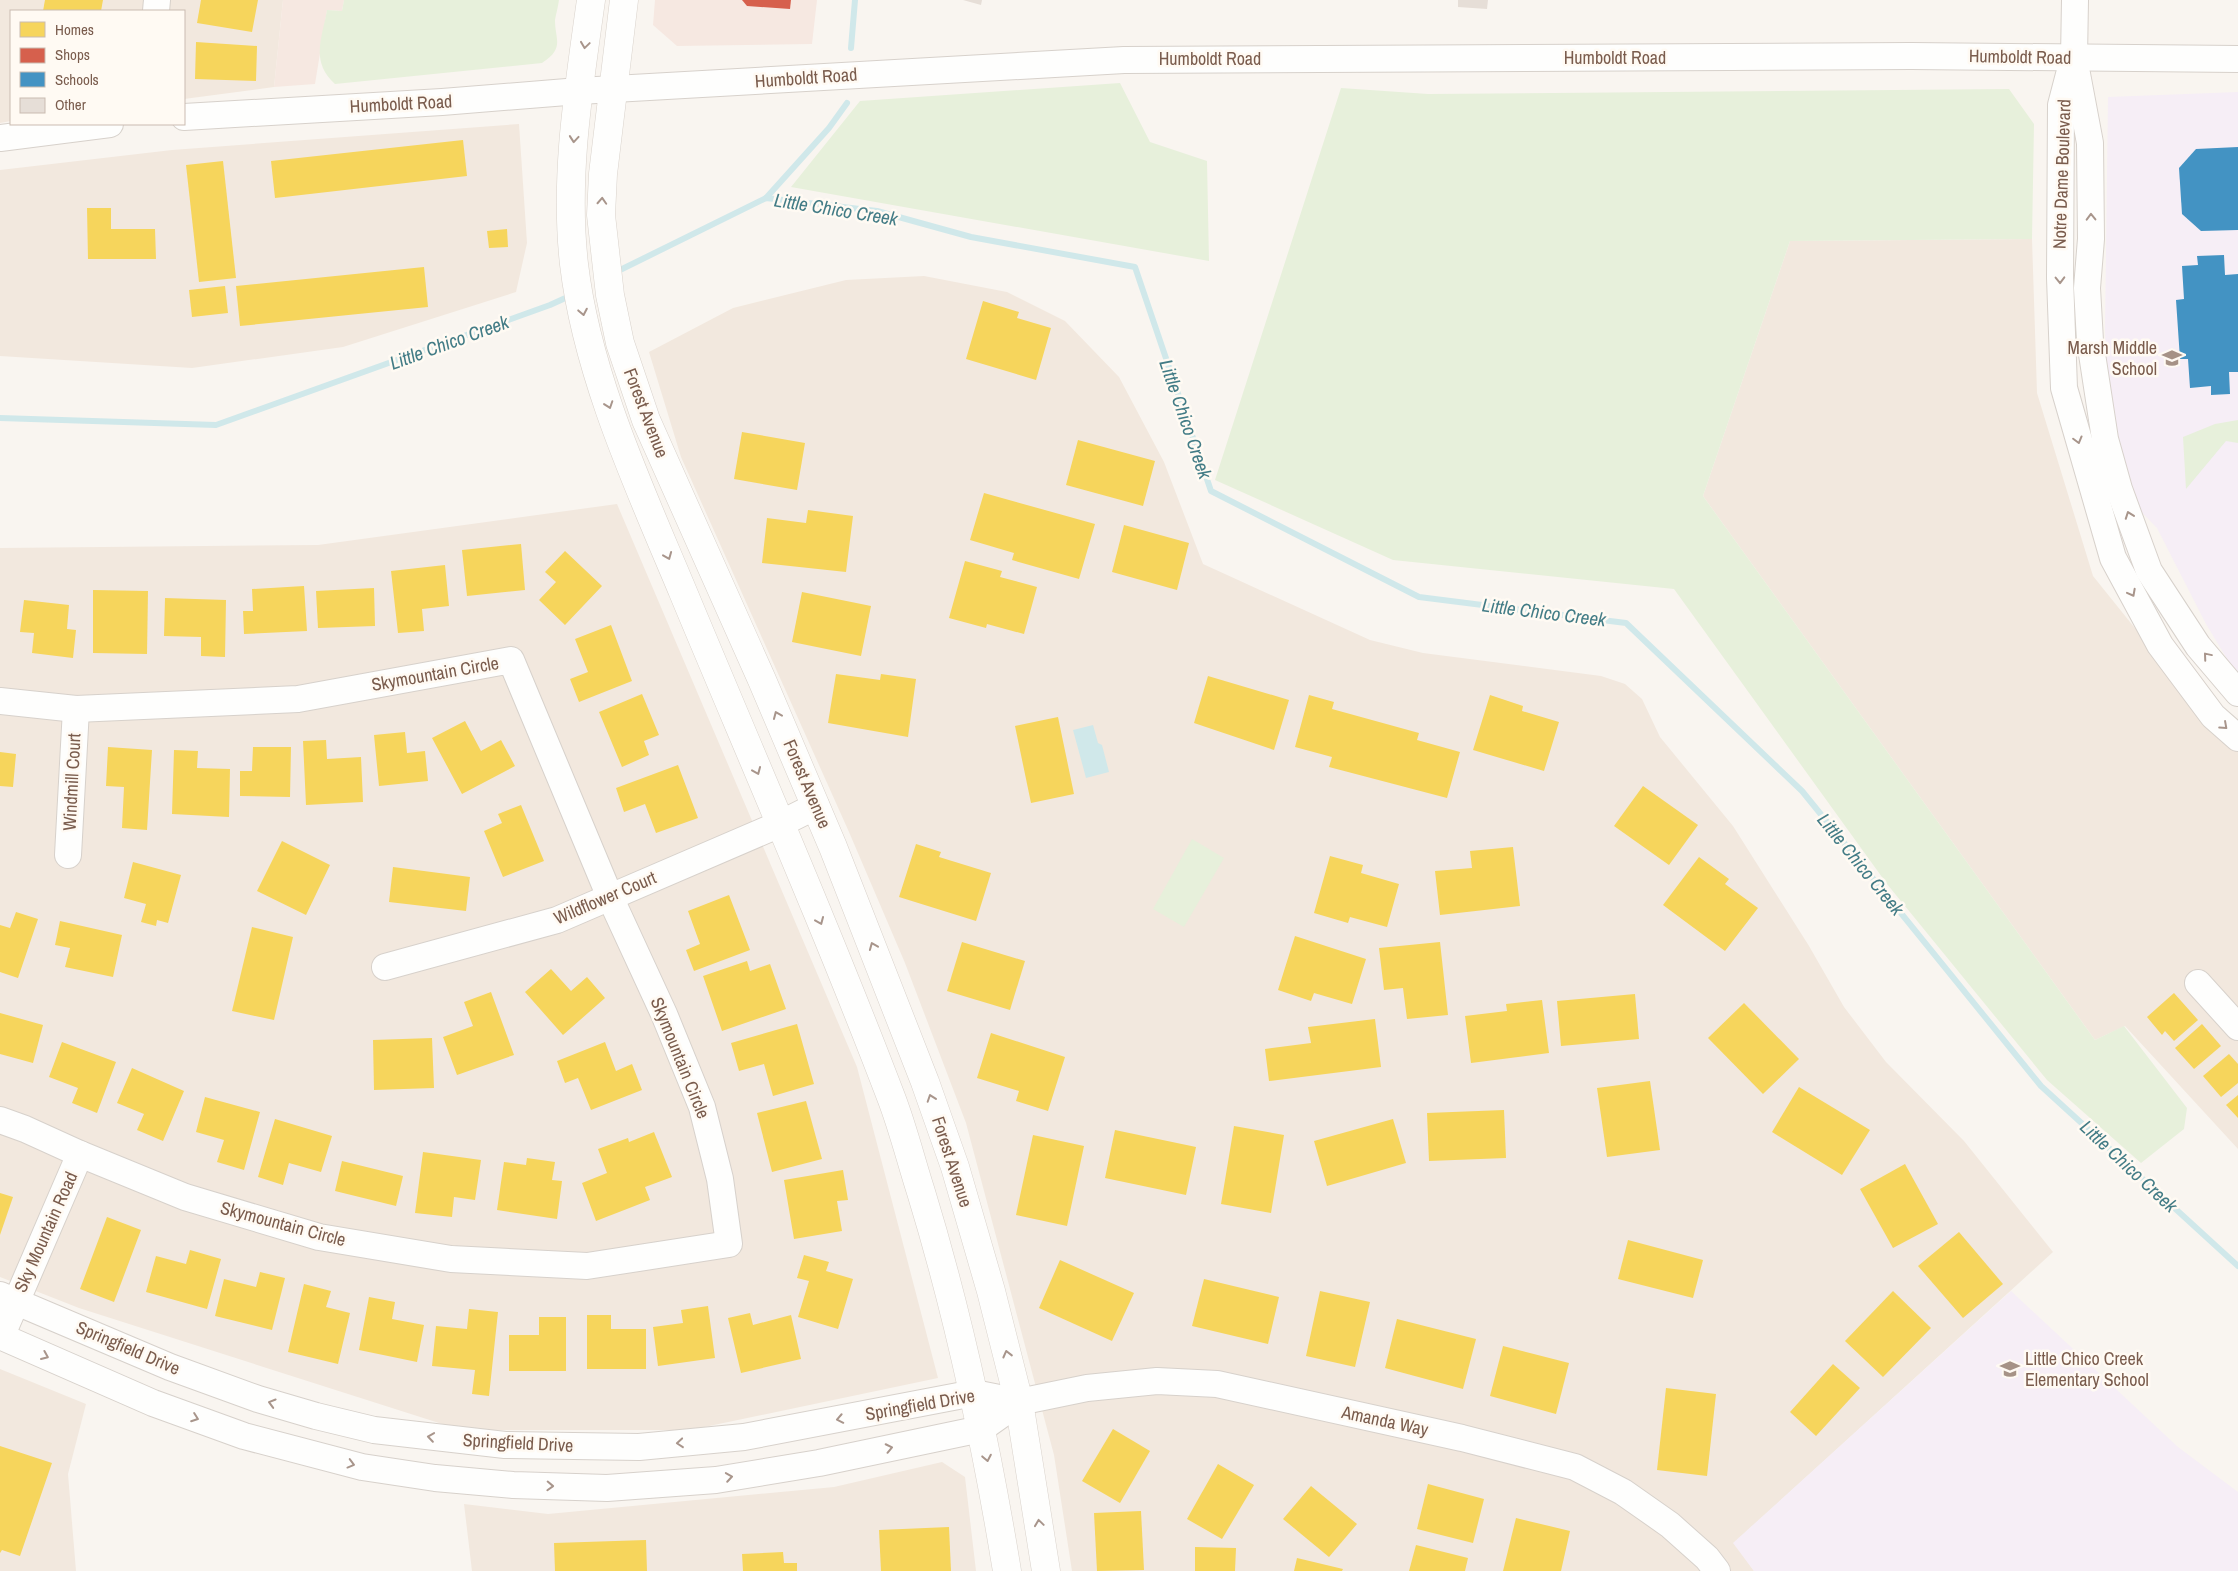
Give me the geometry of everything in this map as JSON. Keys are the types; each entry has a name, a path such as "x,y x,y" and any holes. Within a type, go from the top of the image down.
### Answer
{"street":[{"name":"Forest Avenue","path":"591,0 573,145 571,214 574,266 593,359 625,450 894,1102 943,1266 974,1392 1007,1571"},
{"name":"Forest Avenue","path":"624,0 603,182 601,215 610,295 620,343 646,420 816,806 922,1073 955,1167 1019,1402 1046,1571"},
{"path":"2074,58 2075,0"},
{"name":"Humboldt Road","path":"185,117 442,102 579,91 1124,60 1911,56 2238,59"},
{"name":"Notre Dame Boulevard","path":"2074,58 2090,143 2091,239 2088,288 2090,341 2105,439 2119,489 2149,571 2198,646 2238,693"},
{"name":"Notre Dame Boulevard","path":"2074,58 2060,105 2060,278 2064,388 2113,558 2160,645 2213,716 2238,738"},
{"path":"0,138 102,125"},
{"name":"Skymountain Circle","path":"0,701 76,709 298,699 511,660 610,896 664,1014 702,1107 720,1179 729,1244 587,1266 451,1259 319,1237 185,1197 0,1120"},
{"name":"Windmill Court","path":"68,855 76,709"},
{"name":"Wildflower Court","path":"385,967 557,920 780,824 816,806"},
{"path":"2198,983 2238,1027"},
{"name":"Sky Mountain Road","path":"0,1337 8,1298 80,1154"},
{"name":"Springfield Drive","path":"8,1298 170,1367 283,1406 374,1430 505,1445 639,1447 744,1437 974,1392 1019,1402"},
{"name":"Springfield Drive","path":"0,1337 153,1403 244,1436 362,1467 434,1478 512,1485 607,1488 716,1480 820,1463 982,1429 1019,1402"},
{"name":"Amanda Way","path":"1019,1402 1087,1388 1157,1381 1217,1384 1462,1438 1575,1467 1623,1492 1670,1525 1707,1558 1717,1571"}],"shaded area":[{"path":"0,0 283,0 274,87 185,99 185,10 10,10 10,121 0,123"},
{"path":"283,0 344,0 342,11 327,10 315,84 274,87"},
{"path":"655,0 817,0 812,44 677,46 653,25"},
{"name":"Marsh Middle School","path":"2238,92 2238,677 2206,624 2157,528 2119,489 2107,386 2105,330 2108,97"},
{"path":"519,124 527,243 516,292 343,347 192,368 0,356 0,170 172,150"},
{"path":"2032,239 2037,393 2093,576 2212,724 2238,750 2238,1149 2125,1026 2095,1040 1703,496 1790,241"},
{"path":"924,276 1007,292 1065,321 1119,377 1164,462 1203,564 1370,640 1423,653 1601,676 1625,684 1642,699 1660,737 1733,826 1809,946 1844,1007 1886,1062 1964,1141 2053,1252 1734,1543 1754,1571 1072,1571 1054,1455 966,1123 905,963 849,832 681,457 649,352 733,308 846,280"},
{"path":"617,504 857,1067 938,1378 690,1430 461,1430 79,1308 0,1277 0,548 318,545"},
{"name":"Little Chico Creek Elementary School","path":"2011,1291 2178,1447 2238,1492 2238,1571 1754,1571 1733,1543"},
{"path":"0,1369 86,1404 68,1474 76,1571 0,1571"},
{"path":"942,1462 965,1477 976,1571 472,1571 464,1504 548,1514 834,1487"}],"green space":[{"path":"344,0 559,0 555,20 556,48 554,53 542,63 335,84 322,67 320,49 327,10 342,11"},
{"path":"1120,83 1150,142 1207,161 1209,261 791,187 860,101"},
{"path":"1341,88 1428,94 2009,89 2034,124 2032,239 1790,241 1703,496 2095,1040 2124,1026 2187,1108 2184,1129 2141,1163 2047,1080 1887,884 1674,589 1393,560 1215,480"},
{"path":"2238,420 2238,443 2226,441 2186,489 2183,437 2215,424"},
{"path":"1192,839 1224,858 1184,927 1153,909"}],"water":[{"path":"1093,725 1098,743 1102,745 1109,772 1086,778 1073,730"}],"building: Homes":[{"path":"45,0 103,0 101,10 43,10"},
{"path":"201,0 258,0 252,32 197,23"},
{"path":"196,42 257,46 256,81 195,79"},
{"path":"463,140 467,176 275,198 271,161"},
{"path":"223,161 236,278 199,282 186,165"},
{"path":"87,208 111,208 111,229 155,229 156,259 88,259"},
{"path":"507,229 508,247 489,248 487,231"},
{"path":"424,267 428,307 240,326 236,286"},
{"path":"225,286 228,313 192,317 189,290"},
{"path":"983,301 1019,312 1017,318 1051,328 1036,380 966,359"},
{"path":"742,432 805,443 797,490 734,479"},
{"path":"1078,440 1155,461 1143,506 1066,485"},
{"path":"984,493 1095,524 1079,579 1012,560 1014,553 970,540"},
{"path":"808,510 853,516 846,572 762,563 767,518 806,523"},
{"path":"1124,525 1189,543 1177,590 1112,572"},
{"path":"521,544 525,590 467,596 462,550"},
{"path":"565,551 602,586 565,625 539,600 556,582 545,572"},
{"path":"965,561 1002,571 1000,577 1037,587 1024,634 987,624 986,628 949,618"},
{"path":"445,565 449,606 422,609 424,631 398,633 391,571"},
{"path":"304,586 307,631 244,634 243,611 253,611 252,589"},
{"path":"374,588 375,626 318,628 316,591"},
{"path":"93,590 148,591 147,654 93,653"},
{"path":"802,592 871,606 861,656 792,642"},
{"path":"165,598 226,600 225,657 201,656 201,637 164,636"},
{"path":"24,600 69,605 67,629 76,630 73,658 32,653 34,633 20,632"},
{"path":"611,625 632,681 579,702 570,679 588,672 575,639"},
{"path":"836,674 880,680 881,674 916,679 908,737 828,723"},
{"path":"1208,676 1289,700 1274,750 1194,723"},
{"path":"642,694 659,735 644,741 649,755 622,767 599,712"},
{"path":"1309,695 1334,702 1332,709 1419,733 1417,740 1460,752 1447,798 1329,767 1332,757 1295,747"},
{"path":"1490,695 1523,706 1522,711 1559,722 1544,771 1473,750"},
{"path":"1058,717 1074,794 1031,803 1015,726"},
{"path":"465,721 481,751 501,740 515,766 462,794 432,738"},
{"path":"405,732 407,753 425,751 428,781 379,786 374,735"},
{"path":"326,740 327,759 361,757 363,802 306,805 303,741"},
{"path":"108,747 152,750 147,830 122,828 124,787 106,786"},
{"path":"253,747 291,747 290,797 240,796 240,771 252,771"},
{"path":"174,750 198,751 197,768 230,769 229,817 172,814"},
{"path":"0,752 16,754 13,787 0,786"},
{"path":"678,765 698,818 656,833 645,804 624,812 616,788"},
{"path":"1643,786 1698,825 1669,865 1614,826"},
{"path":"521,805 544,861 503,877 484,831 502,823 498,814"},
{"path":"282,841 330,865 306,915 257,891"},
{"path":"916,844 941,852 939,857 991,873 976,921 899,897"},
{"path":"1513,847 1520,906 1440,915 1435,871 1472,868 1470,851"},
{"path":"1330,856 1363,865 1361,873 1399,884 1387,927 1350,917 1348,923 1314,913"},
{"path":"1699,857 1729,879 1725,884 1758,908 1725,951 1663,905"},
{"path":"133,862 181,875 168,923 157,920 156,926 141,922 146,904 124,898"},
{"path":"393,867 470,877 466,911 389,902"},
{"path":"729,895 750,950 694,971 686,950 700,944 688,911"},
{"path":"16,912 38,919 18,978 0,972 0,925 10,928"},
{"path":"60,921 122,935 113,977 65,967 70,948 55,945"},
{"path":"252,927 293,937 274,1020 232,1011"},
{"path":"1295,936 1366,959 1352,1004 1314,993 1311,1001 1278,990"},
{"path":"962,942 1025,961 1010,1010 947,991"},
{"path":"1440,942 1448,1015 1407,1019 1403,988 1384,990 1379,948"},
{"path":"747,961 750,971 770,964 786,1009 722,1031 703,976"},
{"path":"551,969 571,991 587,977 605,998 563,1035 525,992"},
{"path":"491,992 514,1055 457,1075 443,1037 473,1026 464,1002"},
{"path":"2174,993 2198,1020 2174,1041 2165,1031 2162,1035 2147,1017"},
{"path":"1635,994 1639,1039 1561,1046 1557,1001"},
{"path":"1542,1000 1549,1053 1471,1063 1465,1016 1507,1011 1506,1004"},
{"path":"1744,1003 1799,1059 1763,1094 1708,1038"},
{"path":"0,1013 43,1025 33,1063 0,1054"},
{"path":"1375,1019 1381,1067 1269,1081 1265,1049 1311,1043 1308,1027"},
{"path":"797,1024 814,1084 773,1096 764,1064 739,1071 731,1043"},
{"path":"2202,1024 2221,1046 2194,1069 2175,1048"},
{"path":"991,1033 1065,1057 1048,1111 1016,1101 1019,1091 977,1078"},
{"path":"432,1038 434,1088 374,1090 373,1040"},
{"path":"62,1042 116,1062 97,1113 72,1103 78,1088 49,1077"},
{"path":"605,1042 616,1071 632,1064 642,1090 591,1110 578,1078 565,1083 557,1061"},
{"path":"2229,1054 2238,1064 2238,1083 2221,1097 2203,1076"},
{"path":"132,1068 184,1091 163,1141 137,1130 144,1114 117,1103"},
{"path":"1650,1081 1660,1150 1607,1157 1597,1088"},
{"path":"1799,1087 1870,1130 1842,1175 1772,1132"},
{"path":"2238,1095 2238,1118 2226,1105"},
{"path":"205,1097 260,1112 244,1170 217,1162 224,1140 196,1132"},
{"path":"806,1101 822,1159 772,1172 757,1113"},
{"path":"1504,1110 1506,1158 1429,1161 1427,1113"},
{"path":"275,1119 332,1136 321,1172 289,1163 283,1185 258,1177"},
{"path":"1393,1119 1406,1163 1327,1186 1314,1141"},
{"path":"1234,1126 1284,1135 1271,1213 1221,1204"},
{"path":"1115,1130 1196,1147 1186,1195 1105,1178"},
{"path":"654,1132 672,1177 645,1187 650,1200 596,1221 582,1183 607,1173 598,1149 628,1138 629,1142"},
{"path":"1033,1135 1084,1146 1067,1226 1016,1215"},
{"path":"423,1152 481,1160 475,1200 454,1197 452,1217 415,1213"},
{"path":"527,1158 555,1162 552,1180 562,1181 557,1219 497,1210 504,1162 526,1165"},
{"path":"342,1161 403,1176 396,1206 335,1191"},
{"path":"1905,1164 1938,1224 1893,1248 1860,1189"},
{"path":"843,1170 848,1200 837,1201 842,1231 794,1239 784,1180"},
{"path":"0,1193 13,1197 0,1235"},
{"path":"107,1217 141,1230 114,1302 80,1289"},
{"path":"1959,1232 2003,1284 1963,1318 1918,1266"},
{"path":"1628,1240 1703,1260 1693,1298 1618,1279"},
{"path":"190,1250 221,1259 207,1309 146,1292 156,1256 186,1264"},
{"path":"804,1255 829,1262 826,1271 853,1279 838,1329 798,1317 809,1281 797,1278"},
{"path":"1060,1260 1134,1293 1112,1341 1039,1308"},
{"path":"260,1272 285,1278 272,1330 215,1316 224,1279 256,1287"},
{"path":"1204,1279 1279,1297 1268,1344 1192,1326"},
{"path":"304,1284 331,1291 326,1307 350,1313 338,1364 288,1352"},
{"path":"1320,1291 1370,1302 1355,1367 1306,1356"},
{"path":"1893,1291 1931,1328 1883,1377 1845,1341"},
{"path":"369,1297 395,1302 392,1319 424,1325 417,1362 359,1350"},
{"path":"708,1306 715,1358 658,1366 653,1327 683,1323 681,1310"},
{"path":"469,1309 498,1312 489,1396 472,1394 475,1370 432,1366 436,1326 467,1329"},
{"path":"750,1313 753,1325 791,1315 801,1359 741,1373 728,1318"},
{"path":"587,1315 611,1315 611,1329 646,1329 646,1369 587,1369"},
{"path":"539,1317 566,1317 566,1371 509,1371 509,1335 539,1335"},
{"path":"1397,1319 1476,1339 1463,1389 1385,1368"},
{"path":"1503,1346 1569,1363 1556,1414 1490,1396"},
{"path":"1833,1364 1860,1388 1816,1436 1790,1412"},
{"path":"1666,1388 1716,1394 1707,1476 1657,1470"},
{"path":"1113,1429 1150,1451 1120,1503 1082,1481"},
{"path":"0,1446 52,1463 20,1556 2,1550 0,1553"},
{"path":"1218,1464 1254,1485 1222,1539 1187,1519"},
{"path":"1428,1484 1484,1499 1473,1543 1417,1529"},
{"path":"1311,1486 1357,1524 1329,1557 1283,1519"},
{"path":"1141,1511 1144,1570 1097,1571 1094,1513"},
{"path":"1516,1518 1570,1531 1561,1571 1503,1571"},
{"path":"949,1527 951,1571 881,1571 879,1530"},
{"path":"646,1540 647,1571 555,1571 554,1543"},
{"path":"1416,1545 1468,1558 1465,1571 1409,1571"},
{"path":"1195,1547 1236,1548 1235,1571 1195,1571"},
{"path":"783,1552 784,1563 797,1563 797,1571 743,1571 742,1554"},
{"path":"1297,1558 1343,1569 1342,1571 1294,1571"}],"building: Shops":[{"path":"742,0 791,0 790,9 747,6"}],"building: Schools":[{"path":"2238,147 2238,230 2201,231 2182,214 2179,168 2196,149"},
{"path":"2224,255 2225,275 2238,274 2238,372 2229,372 2230,394 2211,395 2211,386 2190,388 2188,359 2180,359 2176,300 2184,299 2182,266 2198,265 2197,256"}],"building: Other":[{"path":"963,0 982,0 981,5"},
{"path":"1458,0 1488,0 1487,9 1458,7"}],"waterway":[{"path":"851,48 855,0"},
{"path":"766,198 829,128 847,103"},
{"name":"Little Chico Creek","path":"614,273 766,198 877,211 971,237 1135,267 1211,491 1419,597 1626,623 1802,791 2041,1086 2238,1266"},
{"name":"Little Chico Creek","path":"0,418 216,425 550,305 572,295"}],"place":[{"name":"Marsh Middle School","path":"2172,358"},
{"name":"Little Chico Creek Elementary School","path":"2010,1369"}]}
